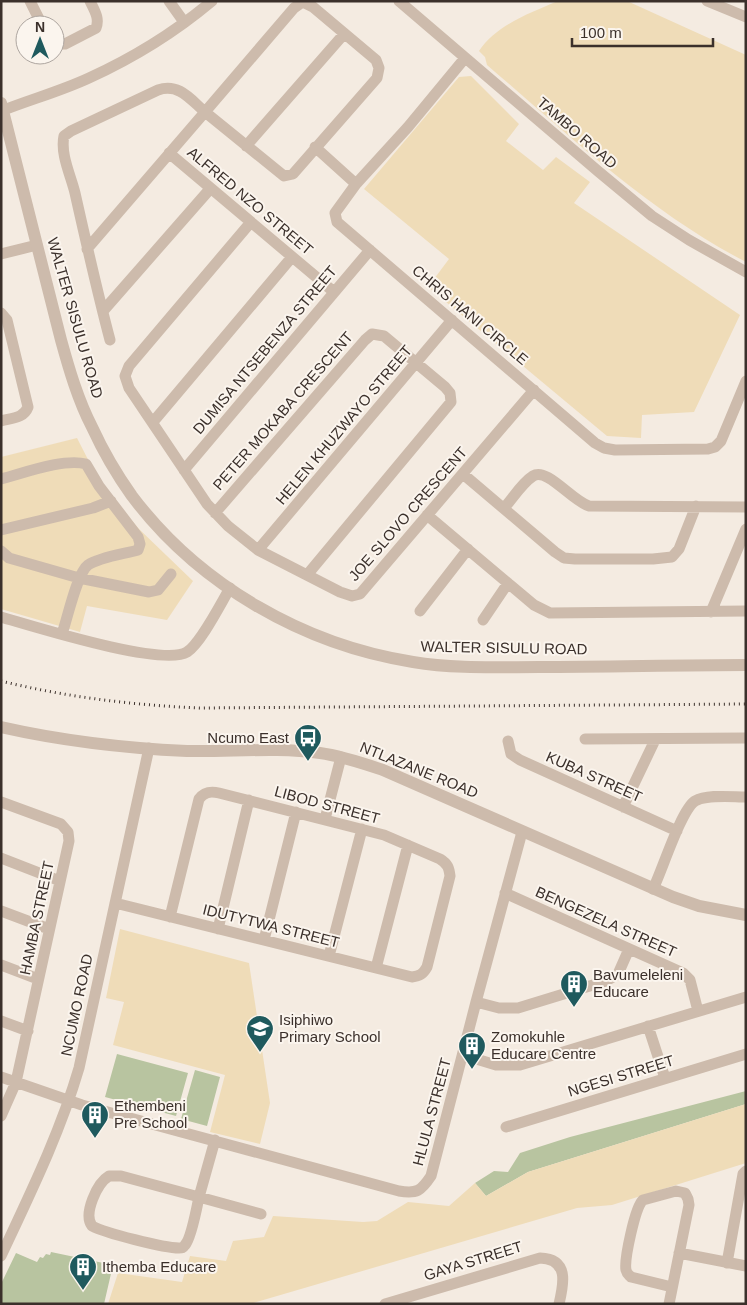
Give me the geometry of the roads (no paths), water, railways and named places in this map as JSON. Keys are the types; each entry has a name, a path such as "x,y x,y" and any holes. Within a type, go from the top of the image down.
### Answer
{"street":[{"path":"30,1 37,15"},
{"path":"65,44 96,28 98,24 97,16 90,1"},
{"path":"169,1 184,22"},
{"path":"2,107 89,78 126,60 212,1"},
{"name":"TAMBO ROAD","path":"399,1 652,216 689,240 746,272"},
{"path":"707,1 746,16"},
{"path":"87,249 169,153 205,112 298,4 305,3 313,7 376,60 379,72 377,78 293,174 286,176 281,175 205,112 180,91 170,87 164,88 64,136 65,153 87,249 110,340"},
{"path":"246,146 344,34"},
{"name":"CHRIS HANI CIRCLE","path":"465,58 408,127 356,184 338,208 335,216 337,222 604,448 615,450 708,449 715,447 721,441 743,397 746,381"},
{"name":"WALTER SISULU ROAD","path":"2,107 71,376 90,426 132,496 156,524 189,557 230,588 269,613 305,632 364,652 414,662 490,667 746,665"},
{"path":"315,148 356,184"},
{"name":"ALFRED NZO STREET","path":"169,153 334,292"},
{"path":"103,311 210,189"},
{"name":"JOE SLOVO CRESCENT","path":"251,222 125,373 129,388 215,513 258,550 348,596 360,594 534,390"},
{"path":"1,254 37,246"},
{"name":"DUMISA NTSEBENZA STREET","path":"184,470 370,250"},
{"path":"153,422 292,257"},
{"path":"1,313 7,320 28,407 20,416 1,421"},
{"name":"HELEN KHUZWAYO STREET","path":"258,550 452,320"},
{"name":"PETER MOKABA CRESCENT","path":"215,513 368,336 376,333 384,336 445,387 450,393 450,406 307,575"},
{"path":"1,479 62,464 77,462 86,464 99,486 138,537 140,544 138,550 95,561 86,566 79,578 62,634"},
{"path":"463,474 564,558 653,559 672,557 676,554 696,506"},
{"path":"504,508 530,478 538,474 546,475 577,501 589,506 746,507"},
{"path":"1,530 93,508 111,501"},
{"path":"427,515 538,608 550,613 746,611"},
{"path":"711,612 746,529"},
{"path":"420,612 468,549"},
{"path":"1,551 9,558 79,578 149,592 158,590 170,574"},
{"path":"483,620 508,583"},
{"path":"1,617 84,641 144,652 177,655 187,652 205,631 230,588"},
{"name":"NTLAZANE ROAD","path":"1,727 81,742 190,751 291,751 341,757 383,770 653,889 699,906 746,915"},
{"path":"585,739 746,738"},
{"path":"623,807 655,740"},
{"name":"KUBA STREET","path":"508,741 511,754 520,760 677,831"},
{"name":"NCUMO ROAD","path":"1,1256 36,1182 69,1101 79,1068 149,748"},
{"path":"325,819 341,757"},
{"name":"LIBOD STREET","path":"170,917 199,799 202,794 214,791 384,835 446,863 450,876 427,967 424,973 419,976"},
{"path":"653,889 690,805 696,800 716,797 746,797"},
{"path":"218,929 250,800"},
{"name":"HAMBA STREET","path":"1,802 57,822 66,829 69,836 16,1082 1,1116"},
{"path":"264,940 296,812"},
{"path":"329,956 362,829"},
{"name":"HLULA STREET","path":"1,1077 69,1101 411,1193 423,1188 431,1176 522,832"},
{"path":"376,968 408,845"},
{"path":"1,858 60,881"},
{"name":"BENGEZELA STREET","path":"505,893 674,968 688,976 698,1010"},
{"name":"IDUTYTWA STREET","path":"115,903 412,977 419,976"},
{"path":"1,911 49,929"},
{"path":"476,1002 499,1008 518,1008 606,982 618,974 629,949"},
{"path":"1,965 38,979"},
{"path":"463,1055 496,1064 520,1065 746,997"},
{"path":"1,1021 28,1031"},
{"path":"648,1026 665,1078"},
{"name":"NGESI STREET","path":"506,1127 746,1054"},
{"path":"215,1140 199,1197 188,1240 182,1248 170,1247 96,1229 92,1226 88,1218 90,1209 101,1184 109,1176 122,1176 199,1197 261,1214"},
{"path":"727,1263 741,1214 743,1174 746,1171"},
{"path":"672,1287 631,1277 628,1274 626,1265 635,1215 640,1203 643,1200 681,1191 685,1192 689,1206 672,1287 673,1303"},
{"path":"679,1253 746,1266"},
{"name":"GAYA STREET","path":"385,1304 540,1258 553,1260 560,1265 562,1272 559,1304"}],"railway":[{"path":"1,681 50,692 99,699 199,708 746,704"}],"place":[{"name":"Ncumo East","path":"308,762"},
{"name":"Bavumeleleni Educare","path":"574,1008"},
{"name":"Isiphiwo Primary School","path":"260,1053"},
{"name":"Zomokuhle Educare Centre","path":"472,1070"},
{"name":"Ethembeni Pre School","path":"95,1139"},
{"name":"Ithemba Educare","path":"83,1291"}]}
